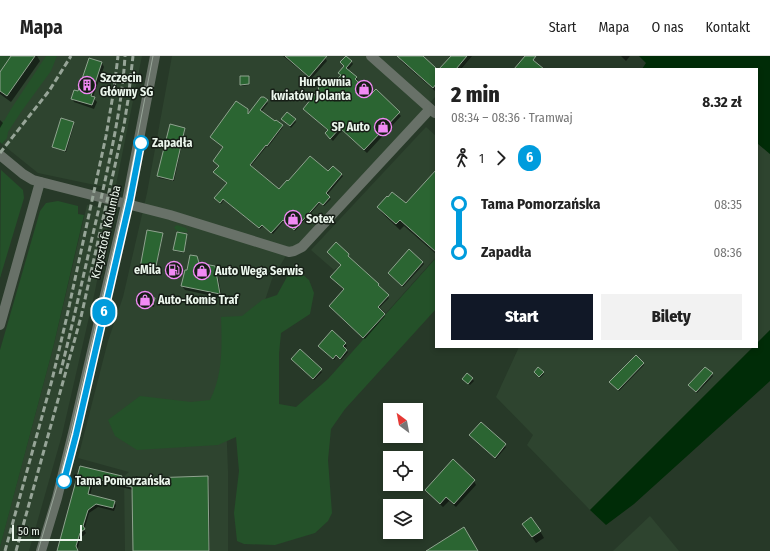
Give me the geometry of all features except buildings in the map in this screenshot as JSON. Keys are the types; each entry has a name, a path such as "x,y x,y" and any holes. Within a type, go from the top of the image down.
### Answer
{"street":[{"name":"Krzysztofa Kolumba","path":"41,551 71,446 126,204 155,56"},
{"path":"0,155 23,174 40,182 170,215 284,251 294,251 302,247 433,111 370,56"},
{"path":"0,325 40,182"}],"shaded area":[{"path":"0,56 142,56 115,190 38,173 2,144 5,141 0,137"},
{"path":"0,56 11,56 0,72"},
{"path":"46,56 57,56 51,71 21,112 8,132 7,138 2,144 0,142 0,126"},
{"path":"172,56 471,56 461,68 435,68 435,97 300,243 290,249 272,279 226,419 228,471 228,551 125,551 124,476 129,472 78,458 108,341 123,297 147,193"},
{"path":"639,56 770,56 770,154 758,144 758,68 643,68 646,63"},
{"path":"426,127 435,135 435,258 386,313 336,268 334,270 311,250"},
{"path":"758,144 770,154 770,330 758,342"},
{"path":"1,170 23,190 24,198 0,278"},
{"path":"58,201 78,206 78,214 84,215 53,348 0,547 0,350 40,211 46,203"},
{"path":"87,205 111,209 95,291 62,435 29,551 0,551 0,546 53,348"},
{"path":"177,225 186,228 188,232 176,230 174,227"},
{"path":"435,259 435,310 345,409 331,429 328,460 332,513 328,521 315,533 275,545 244,544 237,541 234,513 239,471 236,437 218,445 137,450 115,436 108,420 140,396 191,402 210,400 217,380 221,360 221,317 242,316 262,300 277,295 293,266 309,280 314,293 310,314 281,333 279,354 279,404 296,407 328,379"},
{"path":"770,330 770,381 634,504 606,525 590,510 752,348 758,348 758,342"},
{"path":"519,348 752,348 590,510 527,445 533,435 496,397"},
{"path":"650,516 679,551 613,551"}],"tram line":[{"path":"38,551 60,476 128,186 153,56"},
{"name":"6","path":"64,481 130,200 141,143"}],"railway":[{"path":"0,153 49,91 71,56"},
{"path":"5,551 52,380 67,316 106,136 118,56"},
{"path":"60,374 111,151 121,94 125,56"},
{"path":"16,551 81,317 124,125 133,56"}],"place":[{"name":"Szczecin Główny SG","path":"87,85"},
{"name":"Hurtownia kwiatów Jolanta","path":"364,89"},
{"name":"SP Auto","path":"383,127"},
{"name":"Zapadła","path":"141,143"},
{"name":"Sotex","path":"293,219"},
{"name":"eMila","path":"174,270"},
{"name":"Auto Wega Serwis","path":"202,271"},
{"name":"Auto-Komis Traf","path":"145,300"},
{"name":"Tama Pomorzańska","path":"64,481"}]}
